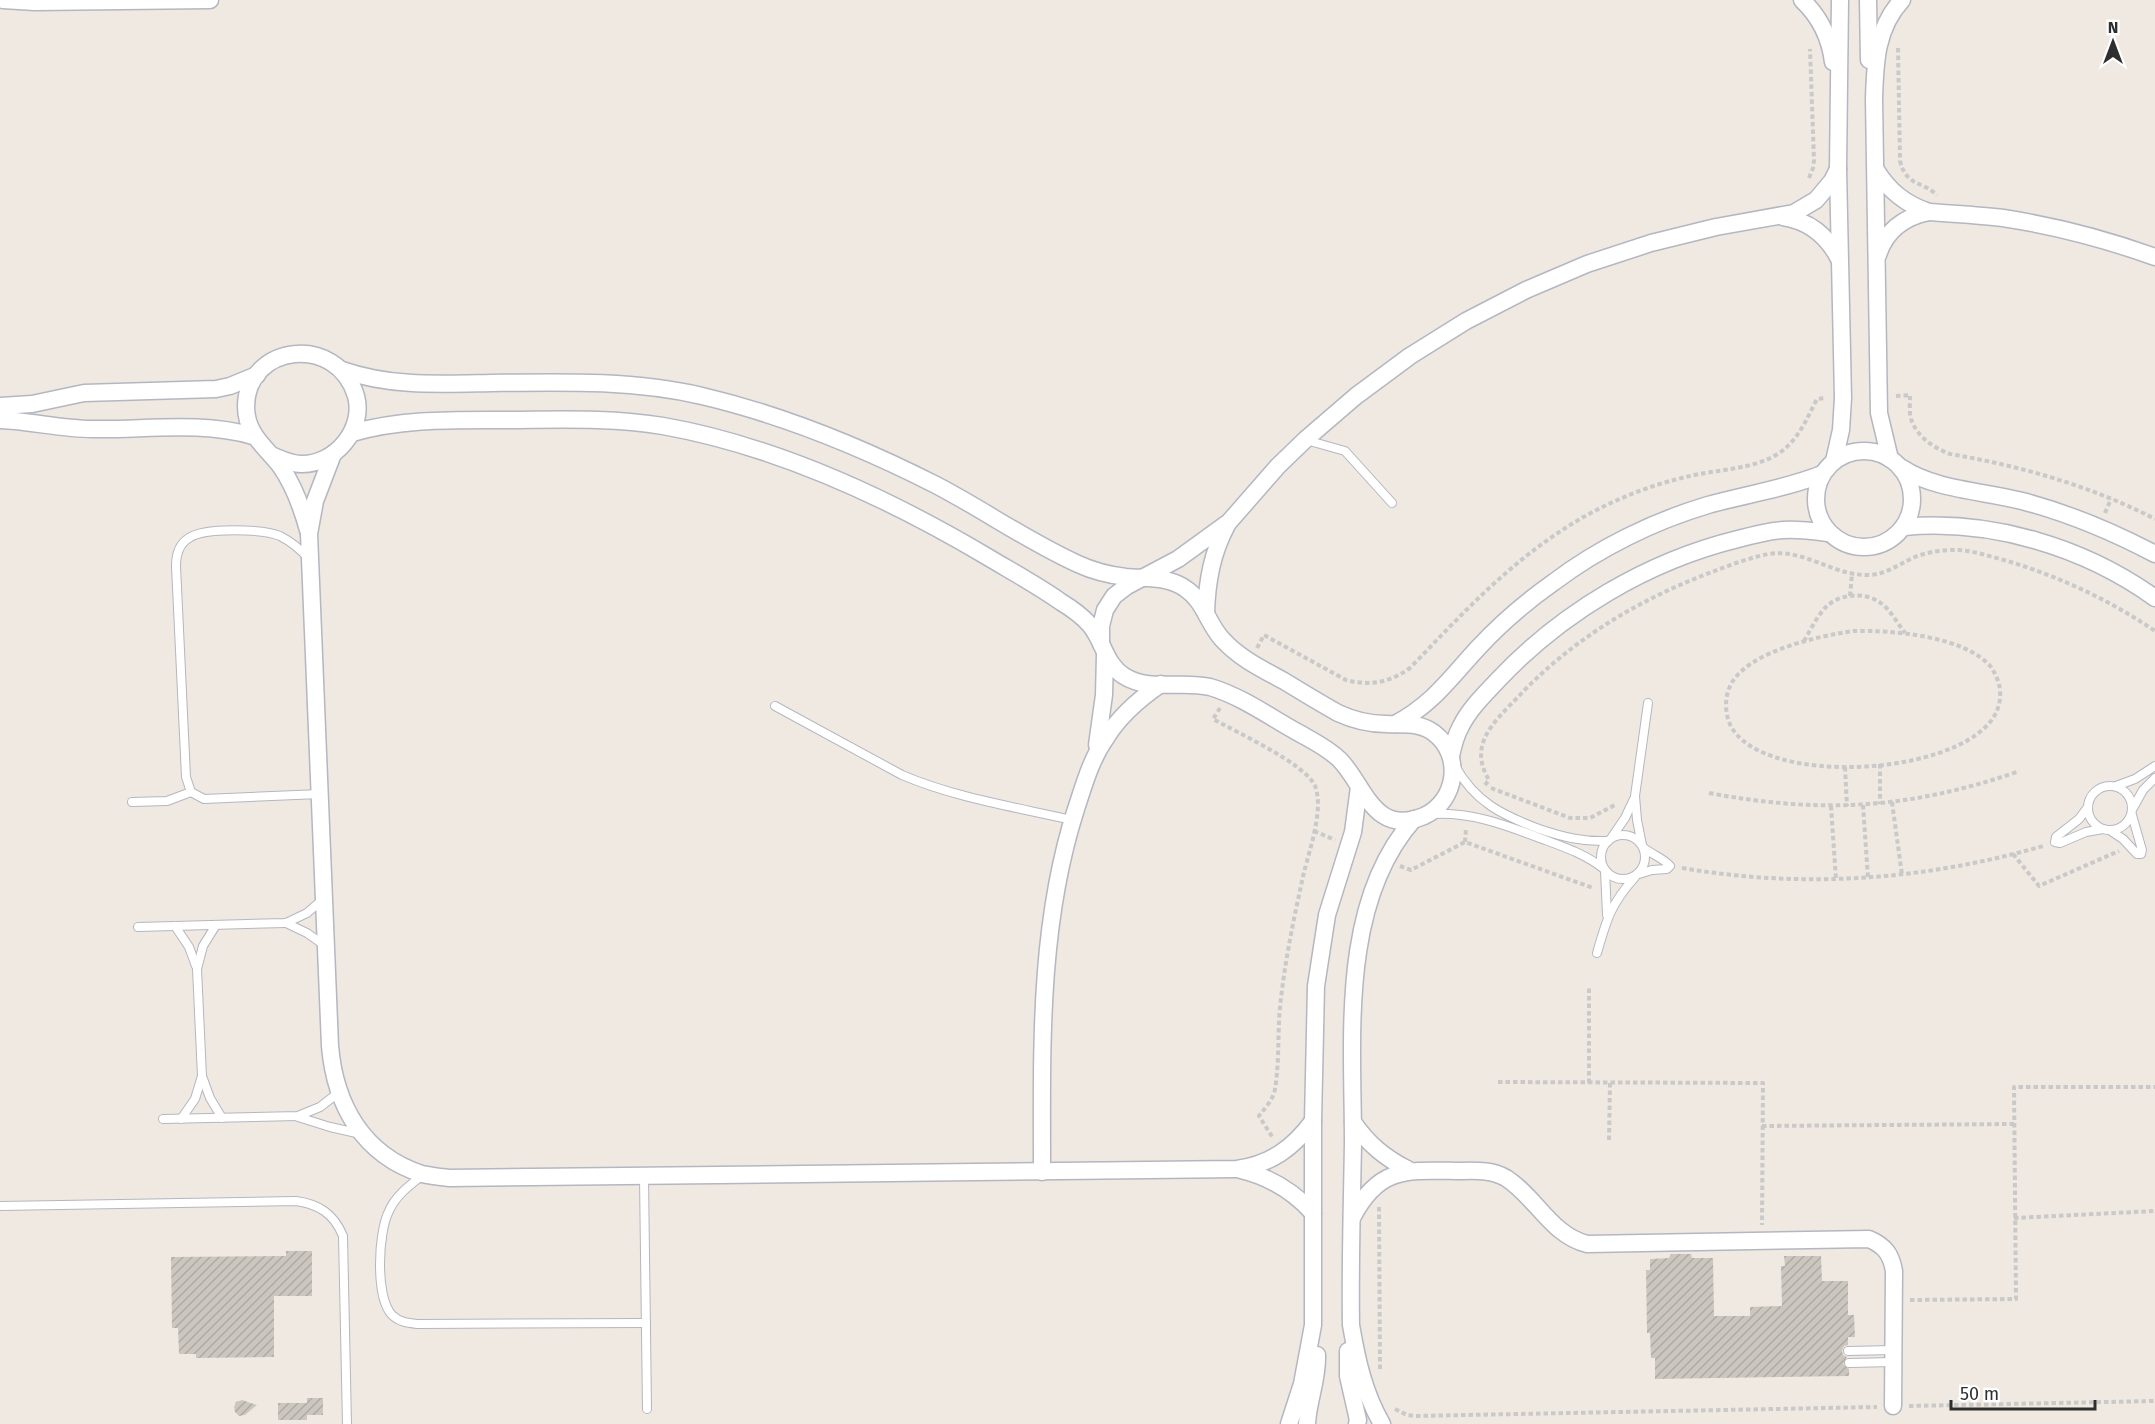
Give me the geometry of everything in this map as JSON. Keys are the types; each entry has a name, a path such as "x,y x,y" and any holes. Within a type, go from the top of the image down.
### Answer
{"street":[{"path":"3,0 35,2 210,0"},
{"path":"1802,0 1826,33 1831,49 1838,95"},
{"path":"1840,0 1838,169 1843,414 1841,430 1828,467 1816,488 1815,504 1819,519 1828,533 1846,544 1868,548 1894,537 1910,515 1912,502 1909,483 1895,463 1879,412 1874,99 1877,50 1881,34 1888,19 1902,0"},
{"path":"1868,0 1868,51 1874,99"},
{"path":"0,6 35,2"},
{"path":"1206,614 1213,556 1229,522 1278,466 1306,439 1356,396 1410,356 1466,321 1526,290 1587,264 1651,243 1716,227 1782,217 1794,213 1816,200 1833,181 1838,169"},
{"path":"1876,170 1889,189 1918,208 2060,228 2155,257"},
{"path":"1877,260 1883,242 1895,227 1905,219 1935,212"},
{"path":"1782,217 1795,219 1817,230 1827,239 1840,260"},
{"path":"271,455 302,464 318,461 333,454 344,445 352,433 357,417 357,399 352,383 330,360 314,354 298,353 283,356 269,364 257,375 249,389 246,405 247,421 253,436 282,468 299,500 309,534"},
{"path":"342,370 363,377 407,384 610,383 662,388 703,396 783,420 890,463 961,498 1083,566 1102,573 1158,578 1187,589 1198,600 1224,641 1248,661 1344,716 1369,723 1409,724 1423,727 1435,734 1444,744 1452,759"},
{"path":"0,406 32,404 84,393 216,389 257,375"},
{"path":"0,420 82,429 216,428 253,436"},
{"path":"352,433 411,421 578,420 656,425 733,442 830,476 950,534 1061,602 1090,626 1115,669 1128,679 1144,684 1195,684 1229,694 1332,753 1342,762 1365,799 1375,809 1386,816 1400,820 1420,817"},
{"path":"1395,724 1427,704 1509,618 1554,581 1602,550 1654,525 1708,505 1779,489 1828,467 1847,454 1861,451 1876,452 1914,476 1929,482 1985,492 2062,513 2099,527 2155,554"},
{"path":"333,454 315,501 309,534 332,1070 338,1093 348,1115 362,1134 380,1151 400,1164 424,1174 450,1178 1237,1169 1261,1164 1283,1153 1313,1122"},
{"path":"1042,1172 1044,976 1053,903 1072,820 1096,754 1104,695 1101,626 1105,610 1114,596 1127,586 1178,559 1229,522"},
{"path":"1904,526 1949,525 2018,536 2084,558 2117,574 2155,598"},
{"path":"1357,1424 1348,1376 1352,1325 1352,1020 1355,976 1364,923 1385,861 1397,839 1420,817 1437,807 1446,798 1451,786 1452,759 1461,726 1480,700 1513,664 1550,633 1631,579 1675,559 1721,543 1783,530 1828,533"},
{"path":"1096,754 1117,722 1138,701 1161,684"},
{"path":"1307,1424 1317,1360 1313,1325 1312,1213 1315,1014 1319,960 1327,915 1356,817 1359,787"},
{"path":"1353,1122 1380,1154 1409,1170"},
{"path":"1237,1169 1283,1186 1304,1203 1312,1213"},
{"path":"1352,1218 1368,1194 1379,1184 1409,1170 1488,1171 1498,1174 1515,1186 1561,1233 1587,1244 1869,1239 1879,1243 1892,1260 1893,1406"},
{"path":"1289,1424 1302,1384 1313,1325"},
{"path":"1352,1325 1360,1371 1370,1401 1382,1424"}],"lane":[{"path":"1306,439 1345,451 1352,456 1392,503"},
{"path":"310,560 290,542 266,532 253,530 197,534 189,537 178,550 176,566 186,777 191,792 204,799 320,794"},
{"path":"1607,917 1607,894 1601,854 1631,807 1635,796 1648,703"},
{"path":"776,706 918,783 1072,820"},
{"path":"1420,817 1466,815 1534,831 1576,840 1610,839 1625,835 1638,840 1670,866 1667,869 1652,870 1627,880 1611,876 1585,856 1534,831 1485,803 1466,784 1452,759"},
{"path":"2155,766 2135,779 2116,786 2100,788 2090,799 2088,807 2079,819 2056,837 2055,842 2060,843 2086,832 2124,826 2143,790 2155,778"},
{"path":"2088,807 2092,820 2123,839 2137,854 2142,852 2128,794 2116,786"},
{"path":"132,802 167,801 191,792"},
{"path":"1597,953 1607,917 1619,896 1645,864 1646,853 1637,820 1635,796"},
{"path":"138,927 286,923 307,913 324,898"},
{"path":"286,923 308,933 326,946"},
{"path":"197,969 203,946 216,925"},
{"path":"175,926 189,946 197,969 202,1076 210,1098 222,1118"},
{"path":"181,1119 195,1099 202,1076"},
{"path":"298,1116 320,1107 338,1093"},
{"path":"164,1119 298,1116 330,1127 362,1134"},
{"path":"424,1174 396,1198 383,1225 382,1291 384,1304 392,1315 404,1323 417,1324 646,1323"},
{"path":"644,1177 646,1409"},
{"path":"0,1206 296,1201 308,1202 320,1207 338,1225 343,1236 346,1424"},
{"path":"1848,1351 1893,1356"},
{"path":"1849,1363 1893,1356"}],"path":[{"path":"1899,45 1900,161 1902,169 1912,182 1935,193 1940,202 1935,212"},
{"path":"1806,183 1814,160 1810,46"},
{"path":"1475,794 1489,780 1484,772 1481,752 1487,732 1493,723 1559,657 1621,615 1691,580 1768,554 1794,554 1836,571 1852,574 1882,573 1928,553 1942,550 1967,551 2037,570 2072,584 2120,608 2155,631"},
{"path":"1850,596 1852,574"},
{"path":"1804,641 1828,605 1850,596 1868,597 1884,605 1906,634"},
{"path":"1853,631 1906,634 1930,637 1956,645 1978,656 1994,672 1999,682 2000,704 1990,723 1982,731 1956,746 1917,760 1845,766 1804,765 1747,746 1739,739 1728,721 1726,699 1734,679 1741,671 1779,651 1804,641 1853,631"},
{"path":"1880,764 1880,804"},
{"path":"1845,766 1847,806"},
{"path":"1708,793 1790,805 1880,804 1956,791 2017,772"},
{"path":"1484,785 1570,818 1590,818 1617,805 1631,807"},
{"path":"1892,802 1902,875"},
{"path":"1863,805 1868,878"},
{"path":"1831,806 1836,880"},
{"path":"1465,842 1466,815"},
{"path":"1314,831 1349,846"},
{"path":"1385,861 1411,870 1465,842 1607,894"},
{"path":"1670,866 1756,878 1836,880 1902,875 1971,865 2055,842"},
{"path":"2013,854 2039,886 2129,846"},
{"path":"1589,1083 1590,986"},
{"path":"1498,1082 1762,1083 1762,1241"},
{"path":"1609,1140 1610,1083"},
{"path":"1893,1300 2016,1299 2014,1087 2155,1087"},
{"path":"1762,1126 2014,1124"},
{"path":"1379,1184 1380,1380"},
{"path":"2014,1218 2155,1211"},
{"path":"1392,1407 1399,1412 1415,1416 2155,1401"}],"building":[{"path":"286,1251 312,1251 312,1296 274,1296 274,1357 196,1358 196,1354 179,1354 178,1328 172,1328 171,1257 286,1256"},
{"path":"1671,1254 1691,1254 1692,1258 1713,1258 1714,1316 1750,1316 1750,1307 1782,1306 1781,1266 1785,1266 1784,1256 1821,1256 1822,1281 1848,1281 1848,1315 1854,1315 1855,1337 1848,1337 1848,1345 1844,1346 1842,1351 1847,1357 1843,1364 1849,1369 1849,1376 1655,1379 1655,1358 1651,1358 1650,1333 1647,1333 1646,1270 1650,1270 1650,1259 1669,1258"},
{"path":"307,1398 323,1398 323,1415 307,1415 307,1420 278,1420 278,1403 307,1403"},
{"path":"242,1400 257,1405 245,1415 239,1416 234,1407 236,1402"}]}
